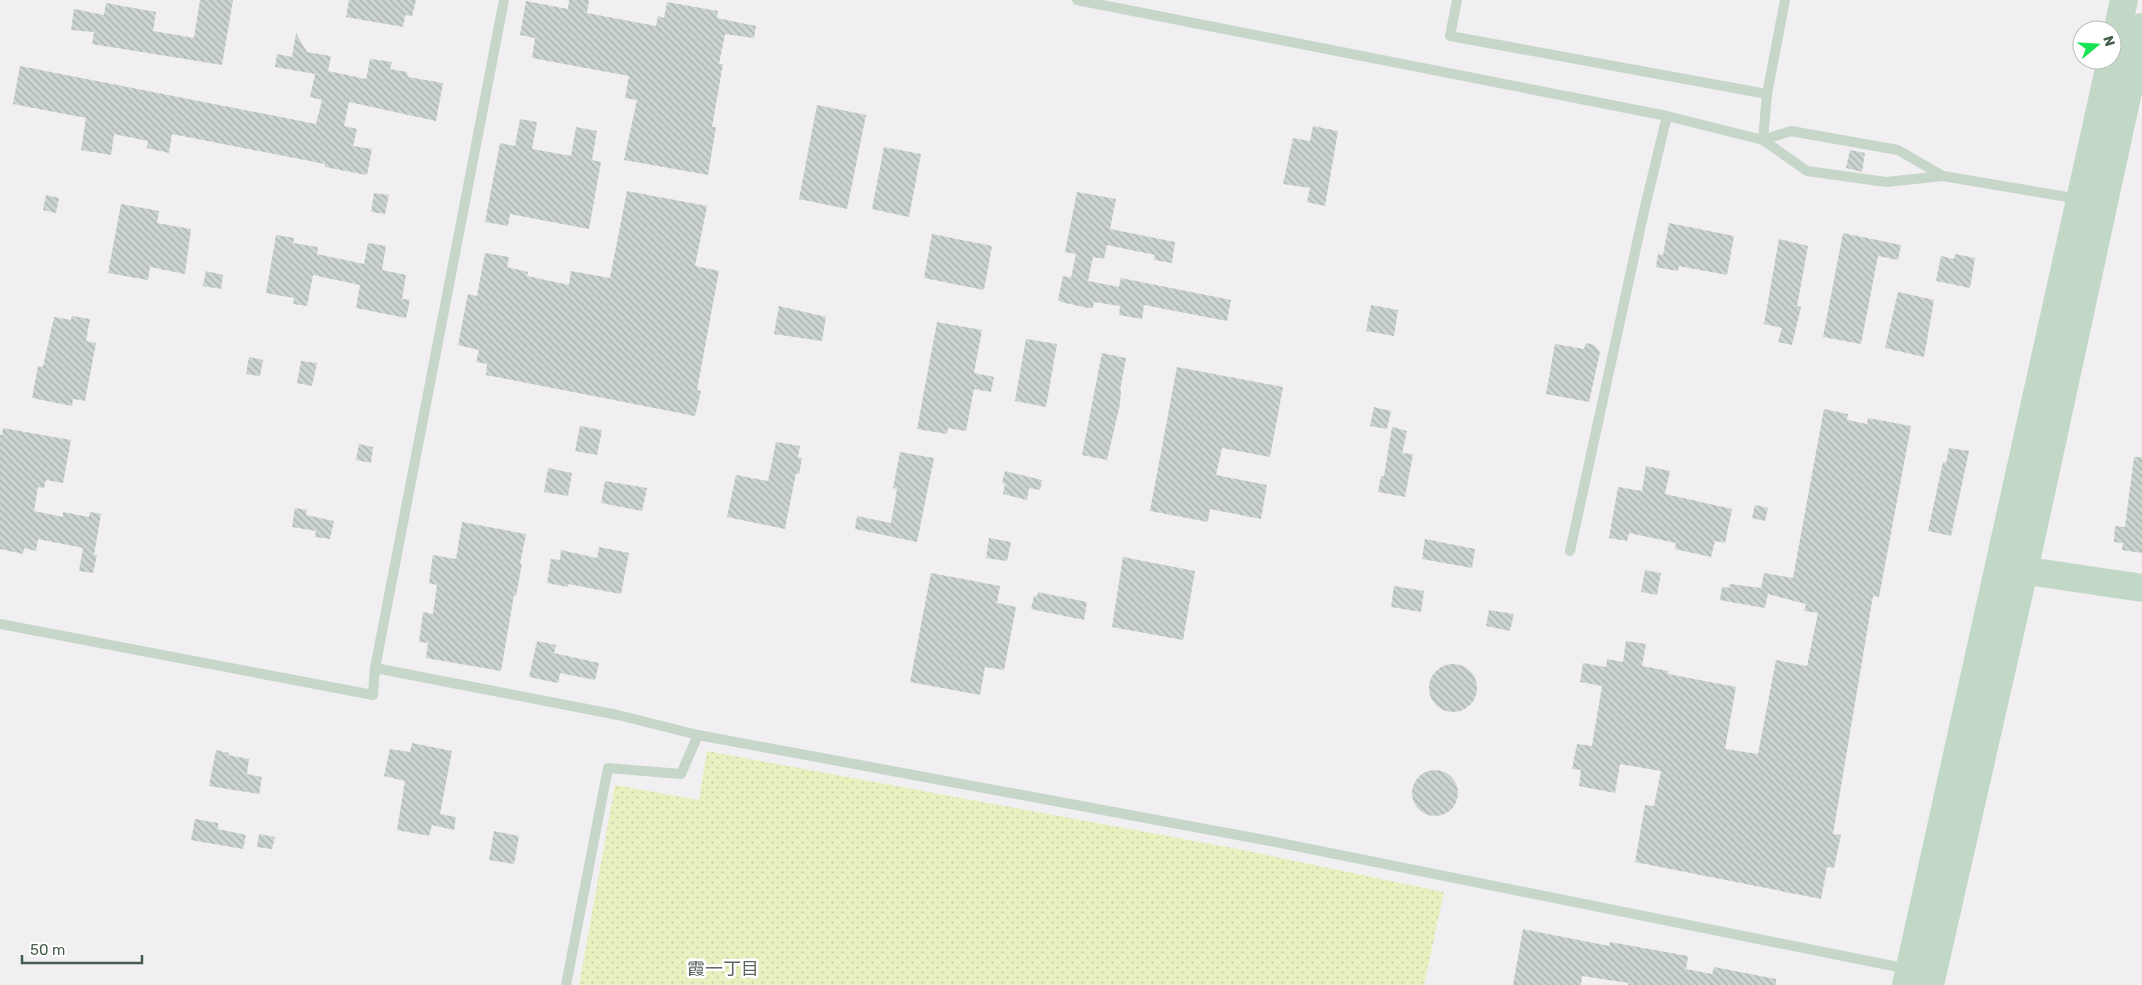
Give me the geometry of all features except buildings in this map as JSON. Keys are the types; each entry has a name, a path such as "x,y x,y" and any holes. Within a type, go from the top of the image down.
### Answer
{"street":[{"path":"2120,20 2124,0"},
{"path":"1920,976 1997,567 2091,201 2142,27"},
{"path":"1920,976 2024,571 2091,201 2110,70"},
{"path":"1997,567 2142,588"}],"lane":[{"path":"0,624 373,695 376,668 504,0"},
{"path":"1077,0 1668,116 1763,140 1807,171 1886,182 1943,176 2091,201"},
{"path":"1457,0 1450,36 1767,94"},
{"path":"1763,140 1767,94 1784,0"},
{"path":"1570,551 1644,211 1668,116"},
{"path":"1763,140 1791,131 1898,150 1943,176"},
{"path":"376,668 618,716 698,735 1270,841 1920,976"},
{"path":"566,985 608,768 681,774 698,735"}],"green space":[{"path":"707,751 1243,850 1444,892 1424,985 579,985 615,785 699,800"}],"district":[{"name":"霞一丁目","path":"723,969"}]}
